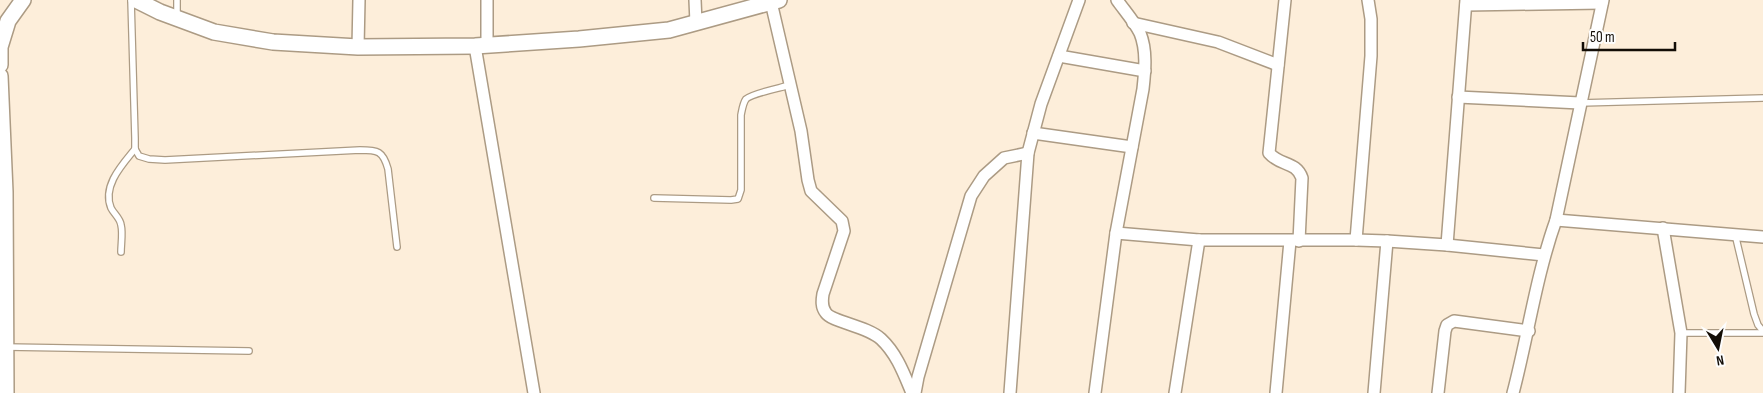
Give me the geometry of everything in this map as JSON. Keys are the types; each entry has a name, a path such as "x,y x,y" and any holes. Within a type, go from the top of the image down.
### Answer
{"street":[{"path":"0,65 0,47 8,21 23,0"},
{"path":"136,0 214,32 272,42 358,47 481,46 669,30 753,4 775,1 790,85 802,132 811,191 842,221 844,231 823,294 822,304 826,314 870,331 881,339 898,360 914,393"},
{"path":"358,47 359,0"},
{"path":"486,0 481,46 534,393"},
{"path":"695,0 696,23"},
{"path":"1010,393 1028,153 1041,104 1079,0"},
{"path":"1095,393 1116,233 1145,71 1144,50 1140,33 1117,0"},
{"path":"1276,393 1302,178 1299,170 1274,158 1269,153 1286,0"},
{"path":"1356,240 1371,56 1368,0"},
{"path":"1447,245 1466,2 1602,2 1556,220 1544,255 1529,331 1513,393"},
{"path":"1134,23 1218,42 1278,65"},
{"path":"1059,56 1145,71"},
{"path":"0,76 5,192 3,302 6,347 6,393"},
{"path":"1458,97 1580,103"},
{"path":"1033,133 1132,147"},
{"path":"914,393 971,196 984,176 1004,158 1028,153"},
{"path":"1556,220 1763,237"},
{"path":"1663,228 1682,333 1679,393"},
{"path":"1116,233 1199,240 1387,241 1544,255"},
{"path":"1175,393 1199,240"},
{"path":"1374,393 1387,241"},
{"path":"1438,393 1447,325 1454,322 1529,331"}],"lane":[{"path":"132,0 135,149 139,156 166,160 373,150 381,153 388,169 397,247"},
{"path":"177,0 177,18"},
{"path":"654,198 738,199 741,190 741,115 746,99 790,85"},
{"path":"1580,103 1763,98"},
{"path":"121,252 122,228 111,208 110,191 118,170 135,149"},
{"path":"1735,234 1754,314 1758,326 1763,332"},
{"path":"1682,333 1763,332"},
{"path":"6,347 249,351"}]}
